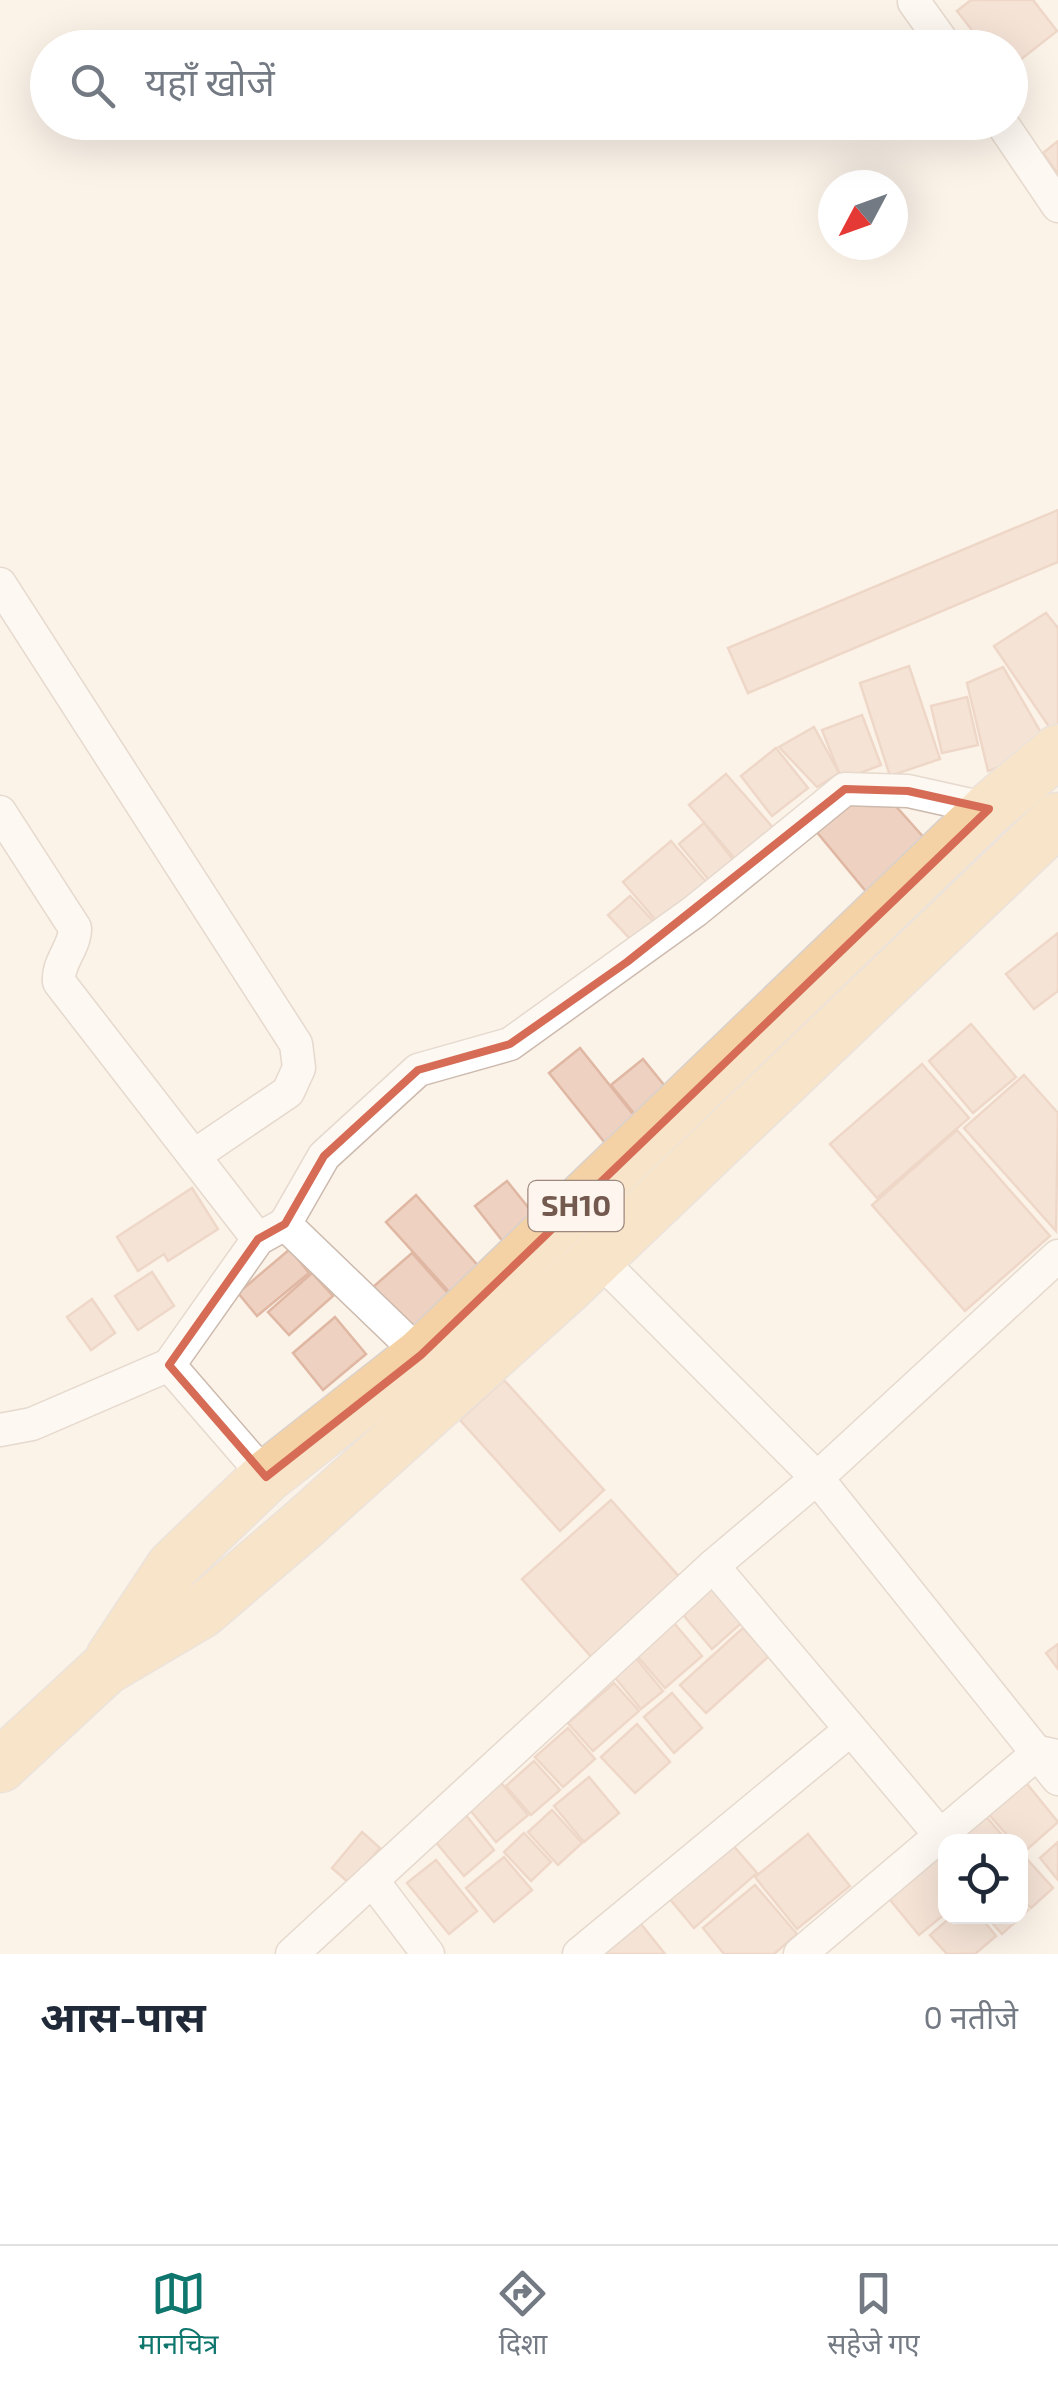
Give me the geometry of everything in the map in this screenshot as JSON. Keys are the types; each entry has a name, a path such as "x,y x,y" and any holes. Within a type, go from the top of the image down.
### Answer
{"main road":[{"name":"SH10","path":"106,1668 173,1566 266,1477 421,1356 989,809 1058,751"},
{"name":"SH10","path":"0,1766 106,1668 201,1612 306,1523 596,1256 1058,819"}],"street":[{"path":"916,0 934,30"},
{"path":"1013,140 1058,206"},
{"path":"0,584 296,1044 299,1068 288,1092 195,1155"},
{"path":"0,1430 32,1424 170,1365 272,1232 324,1156 418,1070 510,1044 695,911 844,789 908,791 989,809"},
{"path":"0,812 75,928 75,938 58,972 58,982 195,1155 272,1232 421,1356"},
{"path":"596,1256 817,1478 1052,1763 944,1834"},
{"path":"292,1954 713,1566 817,1478 1058,1256"},
{"path":"170,1365 266,1477"},
{"path":"713,1566 939,1834"},
{"path":"579,1954 850,1730"},
{"path":"800,1954 938,1839"},
{"path":"372,1880 428,1954"}],"highlighted area":[{"path":"845,789 908,791 989,809 421,1355 266,1477 169,1365 258,1239 285,1224 324,1156 418,1070 510,1044 627,962"}],"building":[{"path":"971,0 1033,0 1057,31 1028,54 1028,30 972,30 957,11"},
{"path":"1058,141 1058,174 1043,153"},
{"path":"1058,510 1058,562 748,693 728,648"},
{"path":"1046,613 1058,628 1058,731 1054,734 994,646"},
{"path":"909,666 940,759 890,776 860,683"},
{"path":"1003,667 1050,748 988,771 967,683"},
{"path":"967,697 978,745 942,753 931,706"},
{"path":"862,715 881,765 842,780 822,730"},
{"path":"814,727 839,773 817,787 779,747"},
{"path":"776,748 808,788 772,816 741,776"},
{"path":"726,774 775,830 738,862 689,805"},
{"path":"885,794 935,850 873,900 816,831 853,796"},
{"path":"704,823 738,866 714,886 679,844"},
{"path":"671,841 708,884 660,925 623,882"},
{"path":"630,896 653,921 632,941 608,915"},
{"path":"1058,933 1058,991 1034,1009 1006,974"},
{"path":"971,1024 1016,1077 973,1113 929,1061"},
{"path":"580,1048 636,1118 605,1143 549,1073"},
{"path":"643,1059 669,1091 637,1117 611,1085"},
{"path":"922,1064 969,1118 877,1198 830,1144"},
{"path":"1024,1075 1058,1113 1056,1231 964,1128"},
{"path":"957,1130 1050,1236 965,1311 872,1205"},
{"path":"507,1181 544,1227 512,1253 475,1206"},
{"path":"192,1188 218,1229 168,1261 164,1254 138,1271 117,1237"},
{"path":"416,1195 480,1268 451,1294 386,1222"},
{"path":"290,1249 309,1273 257,1316 238,1293"},
{"path":"412,1253 453,1299 414,1333 373,1287"},
{"path":"152,1272 174,1306 138,1330 115,1296"},
{"path":"312,1273 333,1296 289,1335 268,1312"},
{"path":"92,1299 115,1333 91,1350 67,1317"},
{"path":"335,1317 366,1354 323,1390 293,1353"},
{"path":"504,1380 604,1490 560,1531 460,1420"},
{"path":"611,1500 683,1581 594,1660 522,1579"},
{"path":"712,1582 745,1620 712,1649 679,1610"},
{"path":"668,1616 702,1656 665,1688 631,1649"},
{"path":"743,1628 769,1656 706,1713 680,1685"},
{"path":"1058,1644 1058,1669 1046,1653"},
{"path":"629,1650 663,1691 641,1709 607,1668"},
{"path":"614,1683 639,1711 593,1751 568,1723"},
{"path":"672,1693 702,1728 674,1753 644,1717"},
{"path":"637,1724 670,1762 635,1793 601,1757"},
{"path":"568,1728 595,1759 563,1787 535,1757"},
{"path":"534,1761 560,1790 531,1815 506,1786"},
{"path":"589,1777 619,1813 584,1842 554,1806"},
{"path":"498,1779 528,1815 496,1842 466,1805"},
{"path":"1023,1779 1058,1822 1028,1849 1028,1834 1006,1834 986,1811"},
{"path":"552,1810 582,1843 558,1865 528,1832"},
{"path":"983,1813 1001,1834 959,1834"},
{"path":"465,1814 494,1850 464,1876 434,1840"},
{"path":"362,1832 380,1848 349,1883 332,1868"},
{"path":"524,1833 551,1862 531,1881 504,1852"},
{"path":"808,1834 850,1886 797,1929 755,1877"},
{"path":"1058,1842 1058,1880 1040,1858"},
{"path":"731,1843 757,1873 694,1928 668,1897"},
{"path":"938,1851 938,1920 919,1935 886,1895"},
{"path":"504,1857 532,1890 494,1922 466,1888"},
{"path":"436,1860 477,1911 449,1934 407,1883"},
{"path":"1028,1860 1053,1888 1031,1908 1028,1905"},
{"path":"755,1885 797,1934 774,1954 724,1954 703,1928"},
{"path":"641,1924 665,1954 604,1954"},
{"path":"943,1924 986,1924 996,1936 975,1954 947,1954 930,1935"},
{"path":"993,1924 1013,1924 1002,1934"}]}
